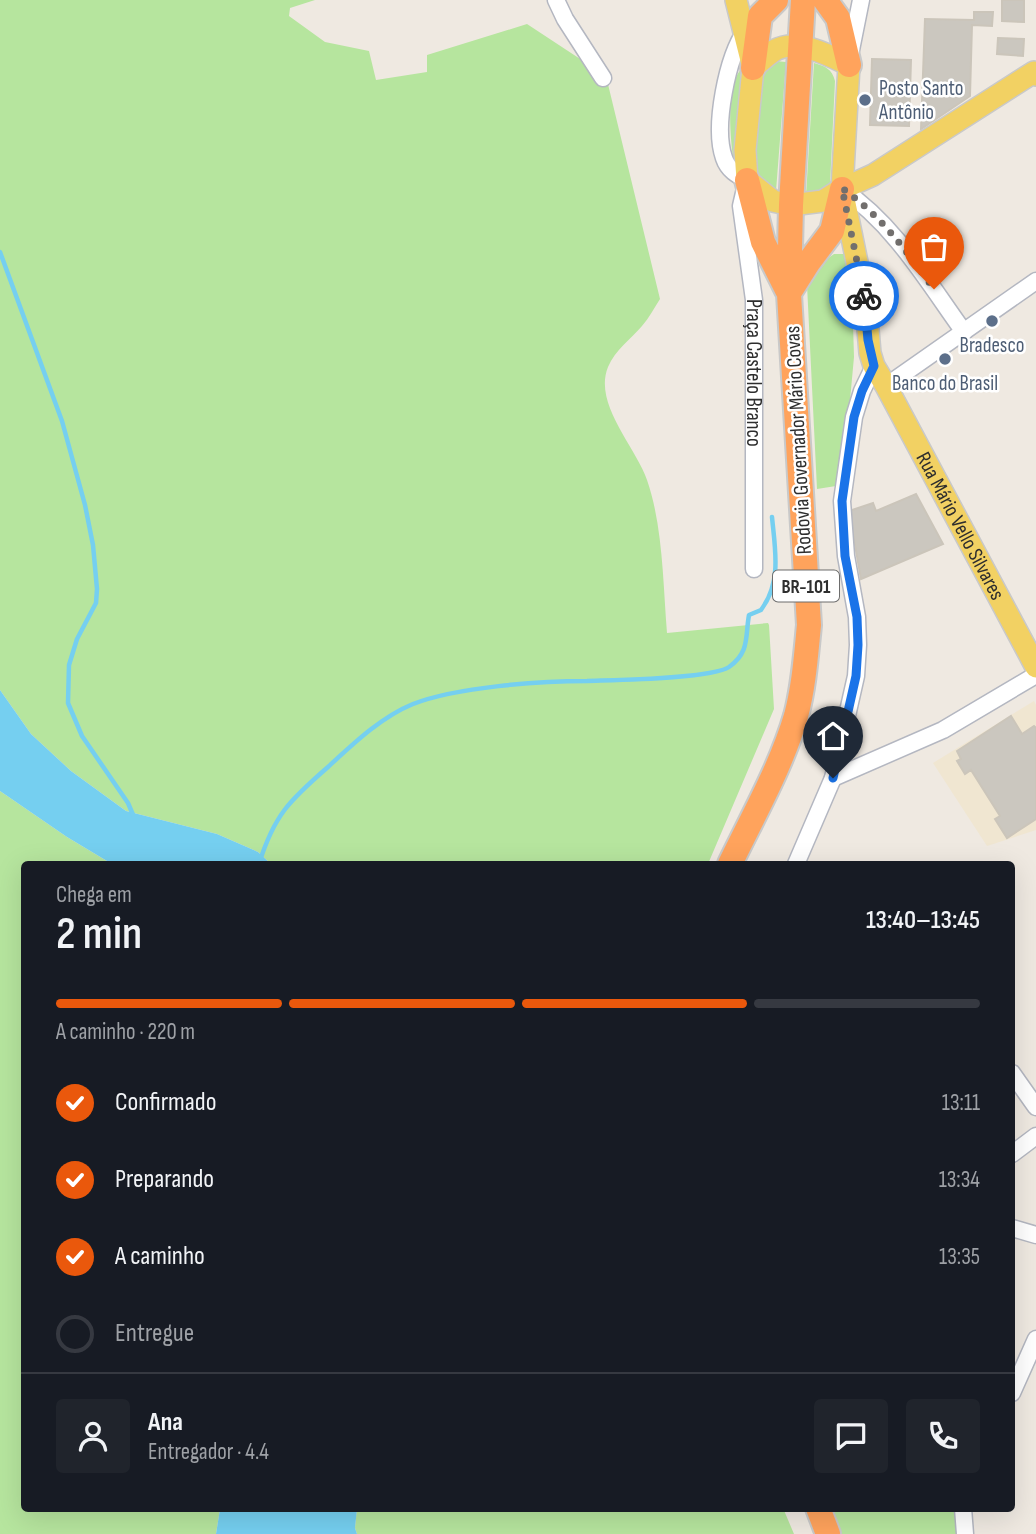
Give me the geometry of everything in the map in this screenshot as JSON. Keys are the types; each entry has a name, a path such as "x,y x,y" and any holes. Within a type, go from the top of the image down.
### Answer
{"highway":[{"name":"Rodovia Governador Mário Covas","path":"731,861 785,749 805,670 809,625 789,294 791,205 803,0"},
{"path":"825,0 838,18 849,65"},
{"path":"753,68 760,12"},
{"path":"747,180 763,242 789,294"},
{"path":"789,294 832,231 842,188"},
{"path":"820,1512 828,1534"}],"main road":[{"path":"736,0 760,12"},
{"path":"753,68 776,49 801,47 820,51 849,65 842,188 866,306 868,340 874,366"},
{"name":"Praça Castelo Branco","path":"747,180 746,150 753,68"},
{"path":"747,180 774,201 791,205 823,201 842,188 873,175 1035,72"},
{"name":"Rua Mário Vello Silvares","path":"874,366 1036,667"}],"street":[{"path":"556,0 603,78"},
{"path":"849,65 861,0"},
{"path":"747,180 732,173 724,159 720,128 727,68 760,12"},
{"name":"Praça Castelo Branco","path":"747,180 741,206 754,300 754,569"},
{"path":"842,188 867,205 883,223 964,332"},
{"path":"886,386 1036,281"},
{"path":"797,861 833,778 856,676 857,617 845,556 842,501 854,417 874,366"},
{"path":"833,778 943,730 1036,675"},
{"path":"1015,1077 1036,1107"},
{"path":"1015,1152 1036,1136"},
{"path":"1015,1229 1036,1235"},
{"path":"1015,1387 1036,1339"},
{"path":"963,1512 965,1534"}],"shaded area":[{"path":"1034,701 1036,830 987,846 933,763"}],"green space":[{"path":"0,0 315,0 290,8 289,16 325,42 369,51 376,80 427,72 427,55 527,24 606,76 660,299 645,323 611,361 605,381 606,396 618,425 642,467 652,498 662,555 667,633 769,625 774,709 709,861 268,861 258,852 217,834 126,811 71,771 31,734 0,690"},
{"path":"775,61 786,62 776,191 755,173 761,74"},
{"path":"814,63 828,69 835,81 830,185 822,193 806,196"},
{"path":"741,69 737,159 733,157 730,111 733,87"},
{"path":"834,254 851,257 854,357 849,411 836,486 817,489 807,285 820,264"},
{"path":"0,791 107,861 21,861 21,1512 220,1512 216,1534 0,1534"},
{"path":"357,1512 785,1512 794,1534 357,1534"},
{"path":"824,1512 955,1512 969,1534 834,1534"}],"water":[{"path":"0,690 31,734 71,771 126,811 217,834 258,852 268,861 107,861 0,791"},
{"path":"220,1512 357,1512 357,1534 216,1534"}],"building":[{"path":"1002,0 1024,0 1024,22 1002,21"},
{"path":"974,12 993,12 992,26 972,25 970,96 921,129 925,19 974,20"},
{"path":"998,38 1024,39 1023,56 997,54"},
{"path":"872,59 911,60 909,126 870,125"},
{"path":"916,494 943,544 861,579 849,511 873,503 876,511"},
{"path":"1011,716 1022,734 1034,726 1036,728 1036,819 1007,838 995,819 1000,816 971,770 965,774 957,761 961,759 957,751"}],"waterway":[{"path":"0,252 62,421 93,545 96,603 77,639 69,665 68,703 82,736 128,803 134,817"},
{"path":"260,861 277,820 293,799 368,732 413,704 452,693 499,686 683,676 729,667 744,650 749,615 761,610 772,588 776,565 772,517"}],"way so far":[{"path":"864,296 842,188 867,205 934,289"}],"place":[{"name":"Posto Santo Antônio","path":"865,100"},
{"name":"Bradesco","path":"992,321"},
{"name":"Banco do Brasil","path":"945,359"}],"route":[{"path":"833,778 856,676 858,645 857,617 845,556 842,501 854,417 874,366 868,340 864,296"}]}
